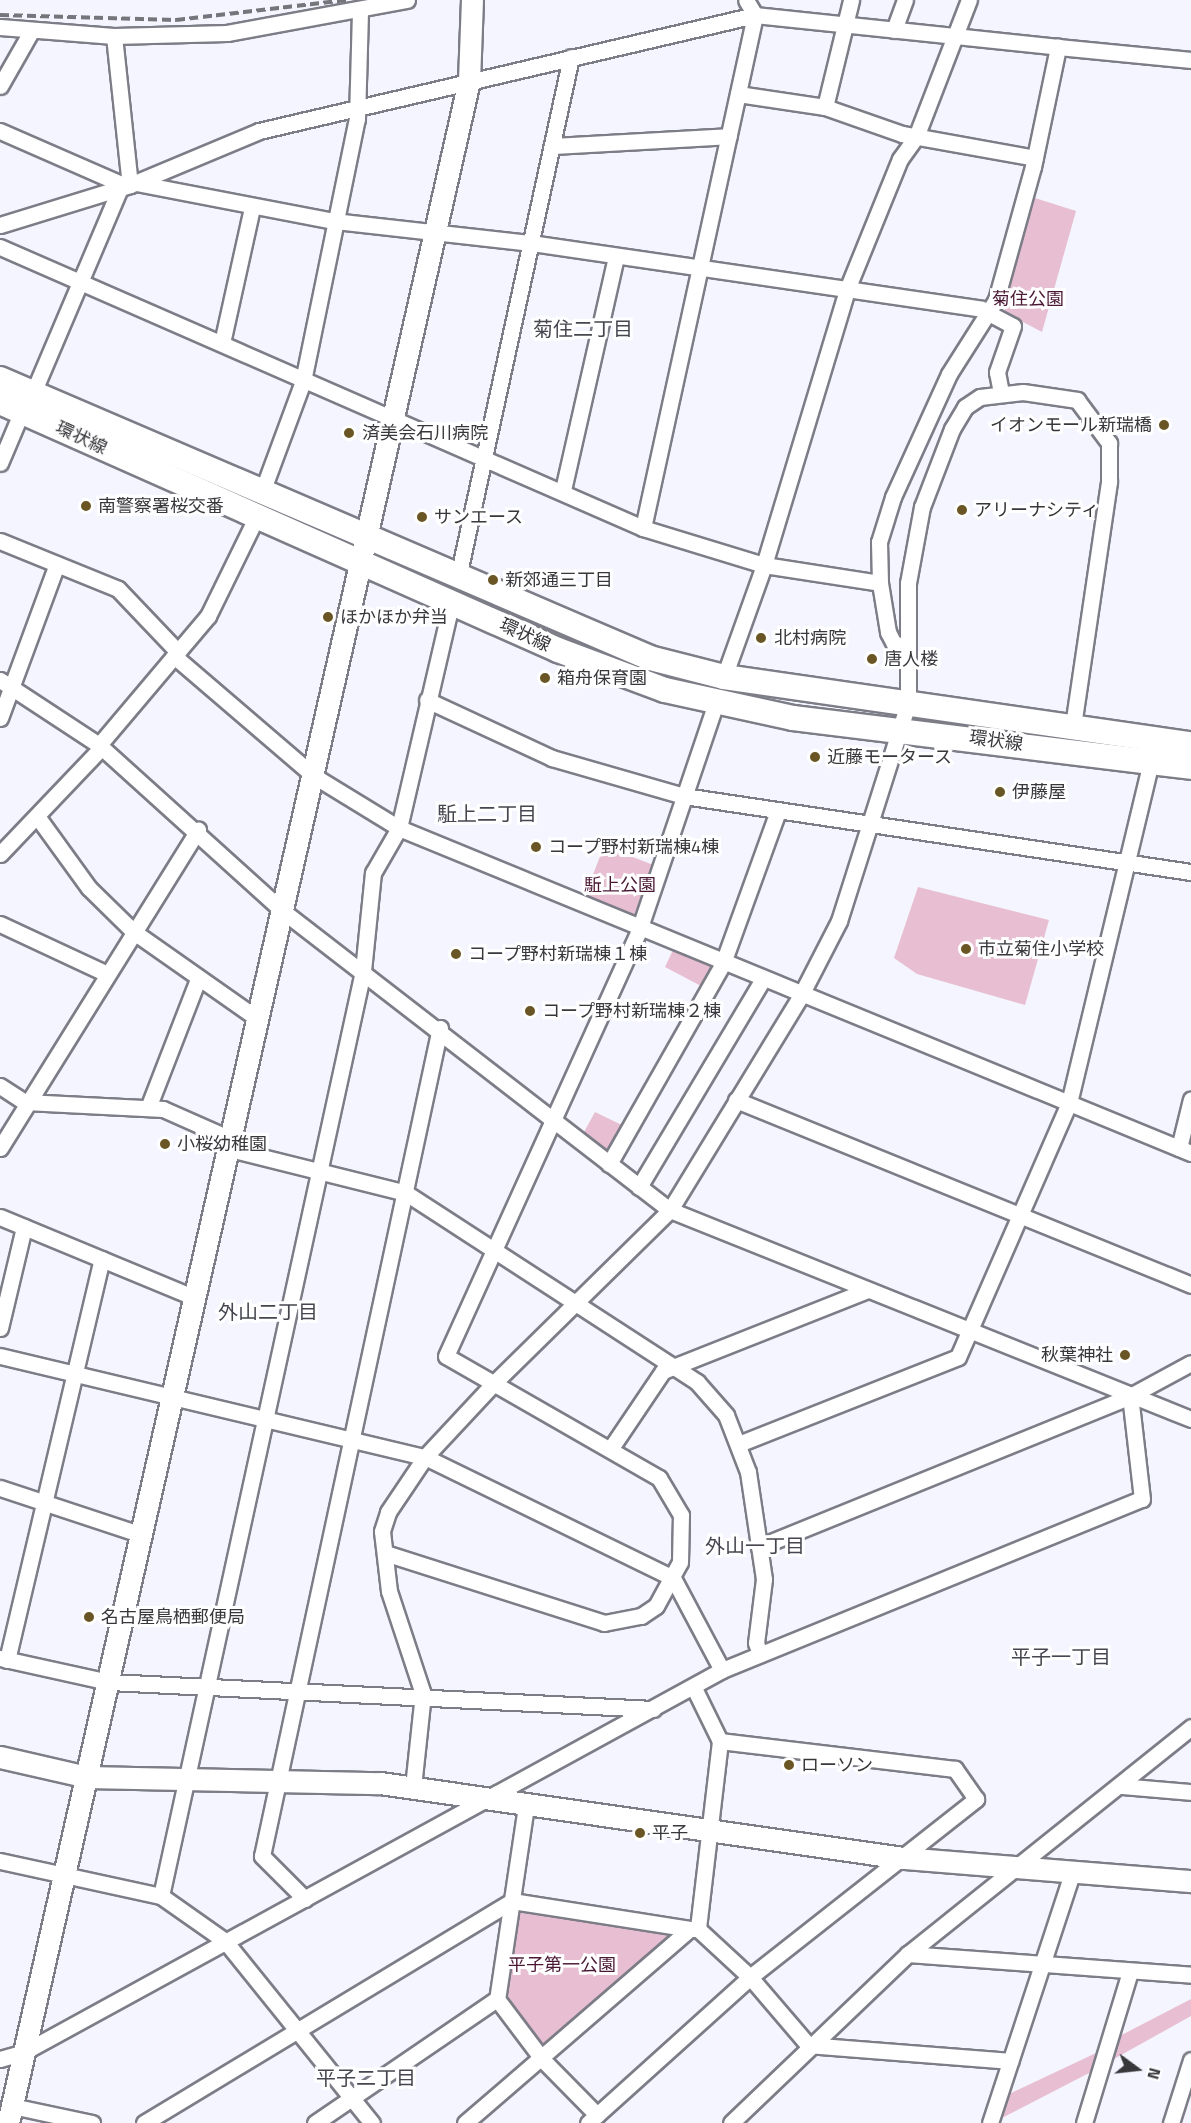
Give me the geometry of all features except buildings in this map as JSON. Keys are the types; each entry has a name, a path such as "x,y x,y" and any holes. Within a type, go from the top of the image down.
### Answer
{"main road":[{"name":"環状線","path":"0,379 18,402 256,518 458,577 610,645 724,677 1191,744"},
{"name":"環状線","path":"18,402 262,492 452,601 613,672 716,702 793,718 897,728 1191,767"}],"street":[{"path":"0,27 114,36 227,33 360,12 407,0"},
{"path":"92,2123 10,2115 62,1875 109,1682 470,81 472,0"},
{"path":"644,528 755,15 746,0"},
{"path":"825,107 851,0"},
{"path":"894,30 905,0"},
{"path":"724,677 764,565 848,287 900,159 916,137 969,0"},
{"path":"262,492 303,381 357,107 360,12"},
{"path":"0,225 128,185 259,131 755,15 1191,60"},
{"path":"0,86 32,30"},
{"path":"0,463 18,402 128,185 114,36"},
{"path":"906,646 894,644 888,632 880,583 879,542 889,507 949,374 990,312 1035,158 1058,47"},
{"path":"458,577 571,57"},
{"path":"738,94 825,107 916,137 1035,158"},
{"path":"0,131 128,185 252,208 334,221 531,243 616,257 848,287 990,312 1013,326 997,372 1001,392"},
{"path":"552,146 729,136"},
{"path":"222,343 252,208"},
{"path":"0,247 222,343 394,421 563,490 644,528 764,565 880,583"},
{"path":"563,490 616,257"},
{"path":"414,1787 423,1694 389,1591 382,1531 388,1512 425,1457 495,1382 670,1210 801,994 839,921 872,824 897,728 908,704 906,646 911,558 933,471 964,407 1001,392 1077,400 1109,443 1109,482 1073,727"},
{"path":"0,854 39,819 222,595 256,518"},
{"path":"0,541 118,589 176,654 315,776 399,828 639,930 1185,1150 1191,1099"},
{"path":"0,718 6,683 57,564"},
{"path":"161,1896 363,970 373,873 399,828 427,700 452,601"},
{"path":"6,683 100,746 198,830 284,912 440,1028 550,1119 670,1210 1191,1419"},
{"path":"427,700 552,758 684,796 1191,872"},
{"path":"385,1553 604,1623 641,1616 656,1606 673,1578 684,1544 671,1492 611,1448 446,1356 490,1250 639,930 716,702"},
{"path":"741,1443 958,1357 1069,1103 1125,862 1151,762"},
{"path":"609,1164 723,963 778,811"},
{"path":"39,819 89,888 134,932 259,1020"},
{"path":"0,1148 25,1102 198,830"},
{"path":"0,924 107,974"},
{"path":"148,1108 198,979"},
{"path":"639,1187 763,979"},
{"path":"305,1899 262,1856 301,1689 440,1028"},
{"path":"0,1086 25,1102 148,1108 224,1136 230,1149"},
{"path":"736,1100 1018,1217 1191,1285"},
{"path":"230,1149 406,1193 490,1250 576,1302 672,1365 713,1398 741,1443 765,1597 756,1643 760,1654"},
{"path":"0,1217 196,1298"},
{"path":"0,1328 24,1227"},
{"path":"102,1259 77,1375 41,1502 4,1659 109,1682 207,1689 301,1689 423,1694 653,1709"},
{"path":"611,1448 672,1365 868,1290"},
{"path":"0,1356 425,1457 673,1578 722,1670"},
{"path":"759,1547 1130,1396 1191,1363"},
{"path":"0,2059 24,2052 653,1709 695,1690 722,1670 1142,1499 1130,1396"},
{"path":"0,1488 142,1536"},
{"path":"465,2123 543,2060 694,1929 710,1829 720,1741 695,1690"},
{"path":"732,2122 808,2045 908,1954 1008,1870 1121,1786 1191,1726"},
{"path":"526,1806 498,1999 543,2060 593,2119 750,1977 976,1799 955,1769 720,1741"},
{"path":"0,1757 87,1777 280,1778 414,1787 485,1801 710,1829 903,1858 1008,1870 1191,1881"},
{"path":"1121,1786 1191,1792"},
{"path":"0,1861 161,1896 225,1941 372,2123"},
{"path":"990,2123 1072,1874"},
{"path":"144,2123 299,2033 512,1901 694,1929 750,1977 808,2045 1010,2061"},
{"path":"908,1954 1191,1975"},
{"path":"1084,2123 1130,1972"},
{"path":"315,2123 498,1999"},
{"path":"1171,2123 1191,2060"},
{"path":"732,2122 752,2123"}],"green space":[{"name":"菊住公園","path":"1035,198 1076,211 1042,332 1006,313 1003,304"},
{"name":"駈上公園","path":"604,846 655,866 635,919 584,899"},
{"path":"918,887 1049,920 1025,1005 917,974 894,958"},
{"path":"674,948 714,963 701,986 665,967"},
{"path":"595,1112 628,1128 613,1158 583,1134"},
{"name":"平子第一公園","path":"515,1903 686,1929 545,2056 500,1996"},
{"path":"1191,1999 1191,2016 1105,2064 1112,2040"},
{"path":"1096,2053 1091,2072 998,2120 1007,2095"}],"railway":[{"path":"0,15 176,20 347,0"}],"place":[{"name":"イオンモール新瑞橋","path":"1164,425"},
{"name":"済美会石川病院","path":"349,433"},
{"name":"南警察署桜交番","path":"86,506"},
{"name":"アリーナシティ","path":"962,510"},
{"name":"サンエース","path":"422,517"},
{"name":"新郊通三丁目","path":"493,580"},
{"name":"ほかほか弁当","path":"328,617"},
{"name":"北村病院","path":"761,638"},
{"name":"唐人楼","path":"872,659"},
{"name":"箱舟保育園","path":"545,678"},
{"name":"近藤モータース","path":"815,757"},
{"name":"伊藤屋","path":"1000,792"},
{"name":"コープ野村新瑞棟4棟","path":"536,847"},
{"name":"市立菊住小学校","path":"966,949"},
{"name":"コープ野村新瑞棟１棟","path":"456,954"},
{"name":"コープ野村新瑞棟２棟","path":"530,1011"},
{"name":"小桜幼稚園","path":"165,1144"},
{"name":"秋葉神社","path":"1125,1355"},
{"name":"名古屋鳥栖郵便局","path":"89,1617"},
{"name":"ローソン","path":"789,1765"},
{"name":"平子","path":"640,1833"}],"district":[{"name":"菊住二丁目","path":"583,328"},
{"name":"駈上二丁目","path":"487,813"},
{"name":"外山二丁目","path":"268,1311"},
{"name":"外山一丁目","path":"755,1545"},
{"name":"平子一丁目","path":"1061,1656"},
{"name":"平子二丁目","path":"366,2077"}]}
